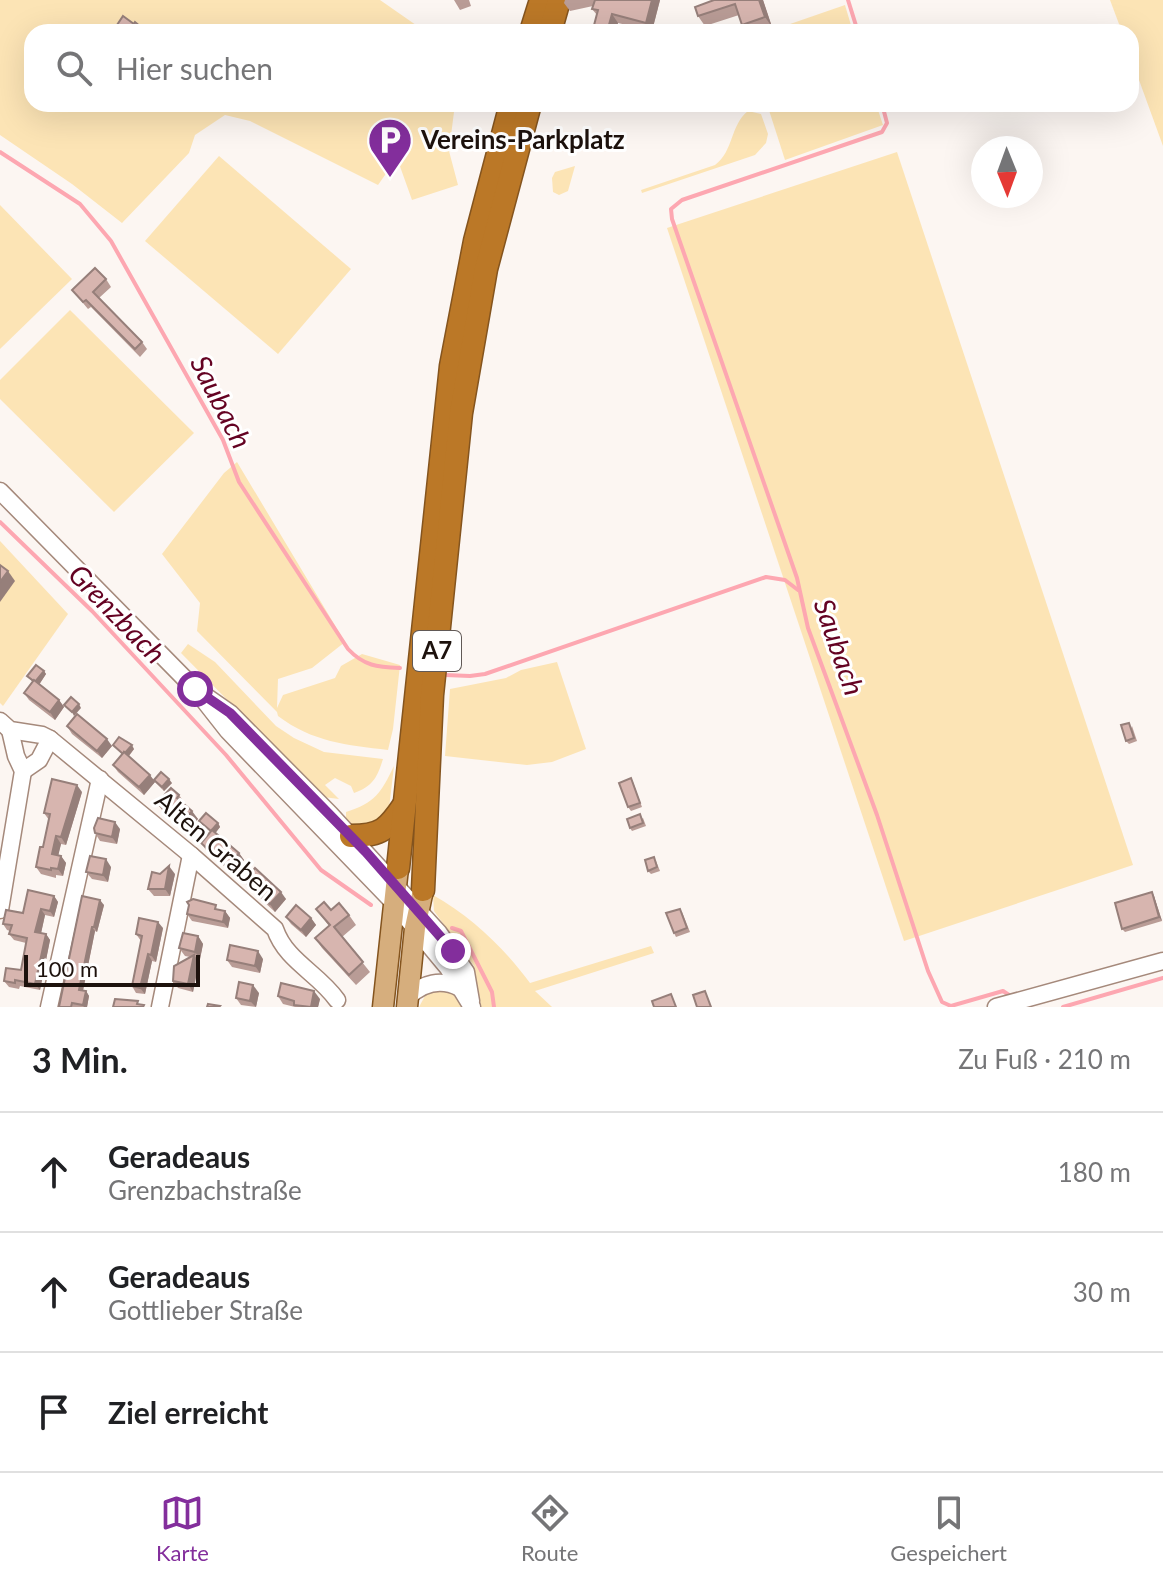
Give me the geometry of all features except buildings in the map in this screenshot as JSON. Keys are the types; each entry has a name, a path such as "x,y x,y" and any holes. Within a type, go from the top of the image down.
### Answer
{"highway":[{"path":"534,24 541,0"},
{"path":"552,24 559,0"},
{"name":"A7","path":"408,898 404,804 451,366 475,241 509,112"},
{"name":"A7","path":"408,898 461,413 486,269 528,112"},
{"path":"351,836 373,835 382,831 404,804"}],"main road":[{"path":"383,1007 390,938 408,898"},
{"path":"408,898 408,1002"}],"street":[{"path":"0,491 195,689 228,731 364,874 379,900 390,938"},
{"path":"195,689 230,713 351,836 439,933 466,972 472,1007"},
{"path":"0,910 23,771 5,725"},
{"name":"Alten Graben","path":"5,725 50,739 100,779 275,929 281,946 337,1000"},
{"path":"23,771 39,760 50,739"},
{"path":"49,1007 100,779"},
{"path":"160,1007 191,855"},
{"path":"364,874 408,898 472,1007"},
{"path":"390,938 408,898"},
{"path":"1000,1006 1163,961"},
{"path":"408,1002 419,988 434,983 452,984 460,988"}],"shaded area":[{"path":"0,0 380,0 414,24 24,24 24,112 454,112 449,151 458,185 412,200 397,158 378,185 250,121 225,115 195,135 189,153 122,223 0,135"},
{"path":"1110,0 1163,0 1163,146 1139,80 1139,24 1119,24"},
{"path":"845,5 851,24 790,24"},
{"path":"747,112 761,114 768,134 766,143 755,155 642,193 641,190 715,165 726,153"},
{"path":"770,112 879,112 883,125 785,160"},
{"path":"897,152 1133,865 904,941 667,228"},
{"path":"219,156 351,269 278,354 145,241"},
{"path":"575,166 568,191 559,195 553,192 555,172"},
{"path":"0,205 72,279 0,349"},
{"path":"70,310 194,433 114,512 0,399 0,380"},
{"path":"237,462 345,642 312,668 278,679 277,708 283,695 335,678 341,666 362,654 400,665 388,750 330,741 291,725 278,716 197,631 200,603 162,554 224,473"},
{"path":"0,541 68,614 3,706 0,703"},
{"path":"188,644 215,662 276,726 294,738 324,752 383,759 373,780 354,793 351,786 335,778 325,785 339,799 323,797 181,653"},
{"path":"557,662 586,749 552,762 527,765 445,756 450,689 506,678 521,670"},
{"path":"394,766 388,817 358,830 346,820 346,812 376,796"},
{"path":"433,895 486,934 530,983 651,946 654,953 535,991 552,1007 481,1007 474,966 434,911"},
{"path":"439,988 451,992 463,1007 419,1007 426,994"}],"waterway":[{"path":"848,0 856,24"},
{"path":"884,112 887,123 882,132 682,200 671,209 672,219 797,578 808,628 877,815 928,971 942,1002 951,1006 1003,991 1009,995"},
{"name":"Saubach","path":"0,152 80,204 111,241 223,440 239,482 348,649 371,664 400,668"},
{"name":"Grenzbach","path":"0,522 92,611 226,755 321,870 371,905"},
{"name":"Saubach","path":"445,675 485,674 766,577 785,580 798,590"},
{"name":"Grenzbach","path":"452,928 461,931 492,992 494,1007"},
{"name":"Saubach","path":"1063,1007 1163,978"}],"place":[{"name":"Vereins-Parkplatz","path":"390,179"}],"route":[{"path":"195,689 230,713 366,852 453,951"}]}
